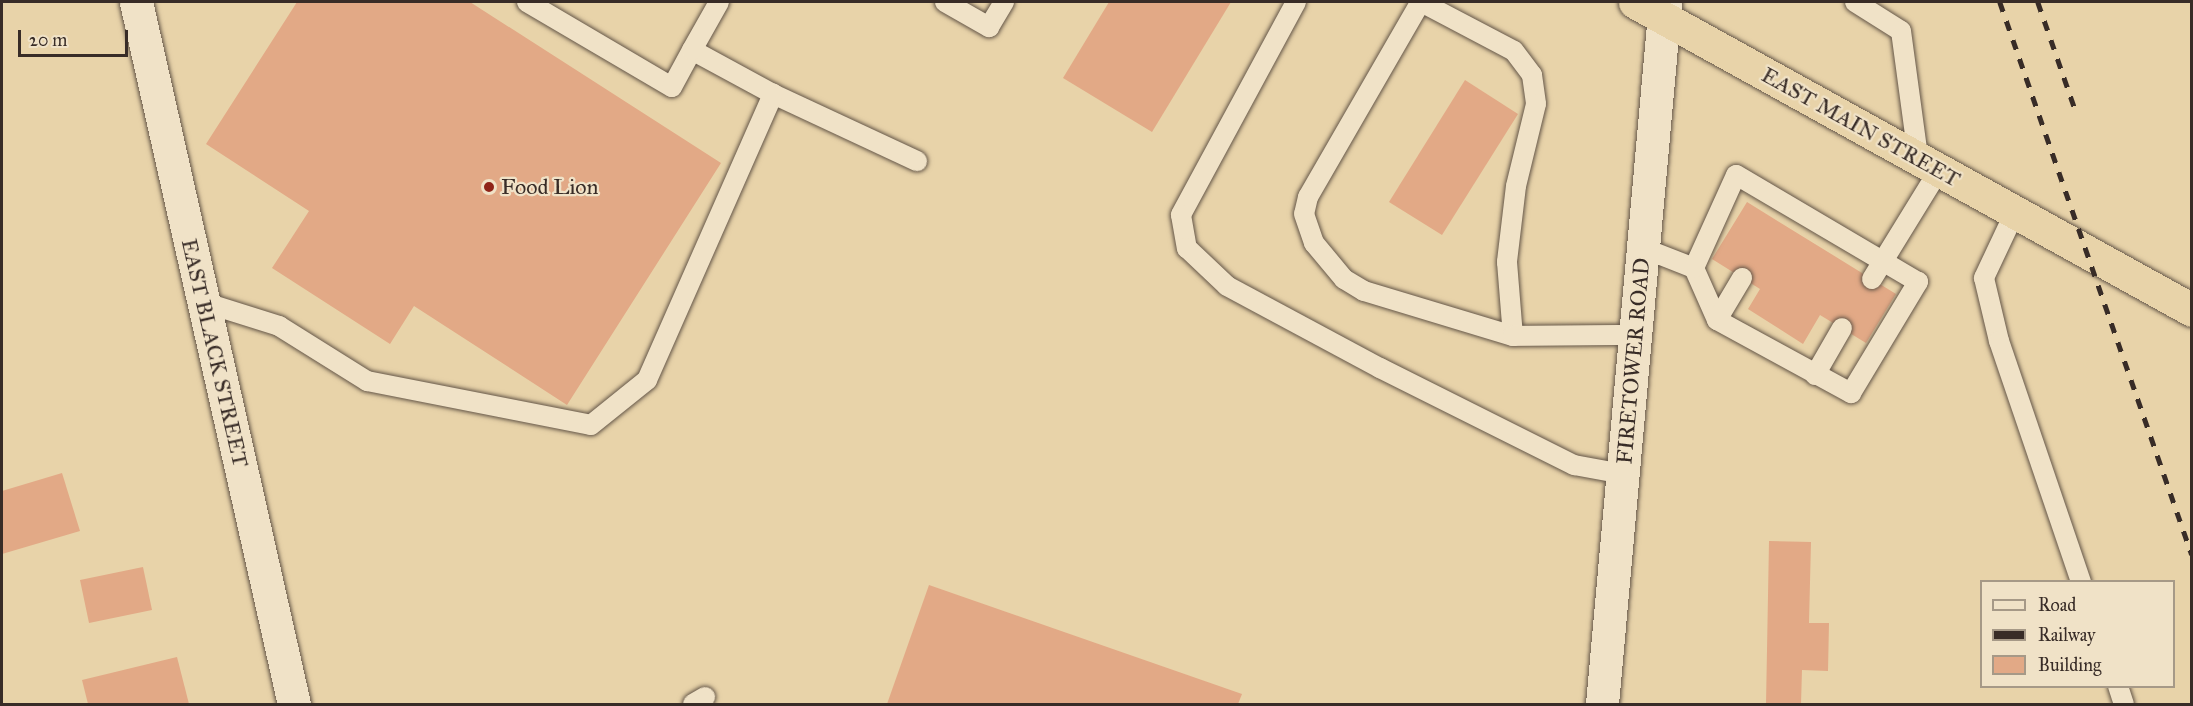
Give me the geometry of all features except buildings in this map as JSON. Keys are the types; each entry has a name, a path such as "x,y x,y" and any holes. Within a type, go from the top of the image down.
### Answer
{"highway":[{"name":"EAST MAIN STREET","path":"1635,2 1664,10 1928,163 2192,310"}],"street":[{"name":"EAST BLACK STREET","path":"136,2 294,705"},
{"name":"FIRETOWER ROAD","path":"1602,705 1664,10"}],"lane":[{"path":"528,2 672,87 719,2"},
{"path":"945,2 989,27 1004,2"},
{"path":"1296,2 1181,215 1187,248 1227,286 1380,368 1574,465 1623,474"},
{"path":"1513,336 1507,262 1516,186 1536,105 1532,75 1514,51 1420,2 1308,197 1304,214 1325,260 1364,291 1513,336 1635,335"},
{"path":"1856,2 1901,31 1928,163 1877,271"},
{"path":"692,50 773,94 917,161"},
{"path":"204,302 279,326 367,381 591,425 647,380 773,94"},
{"path":"1643,248 1694,268 1717,320 1851,393 1918,282 1877,271 1783,213 1736,176 1694,268"},
{"path":"2015,212 1984,278 1999,341 2080,580"},
{"path":"1717,320 1742,278"},
{"path":"1815,375 1842,328"},
{"path":"2118,688 2124,705"}],"railway":[{"path":"2000,2 2192,555"},
{"path":"2038,2 2076,112"}],"place":[{"name":"Food Lion","path":"489,187"}]}
